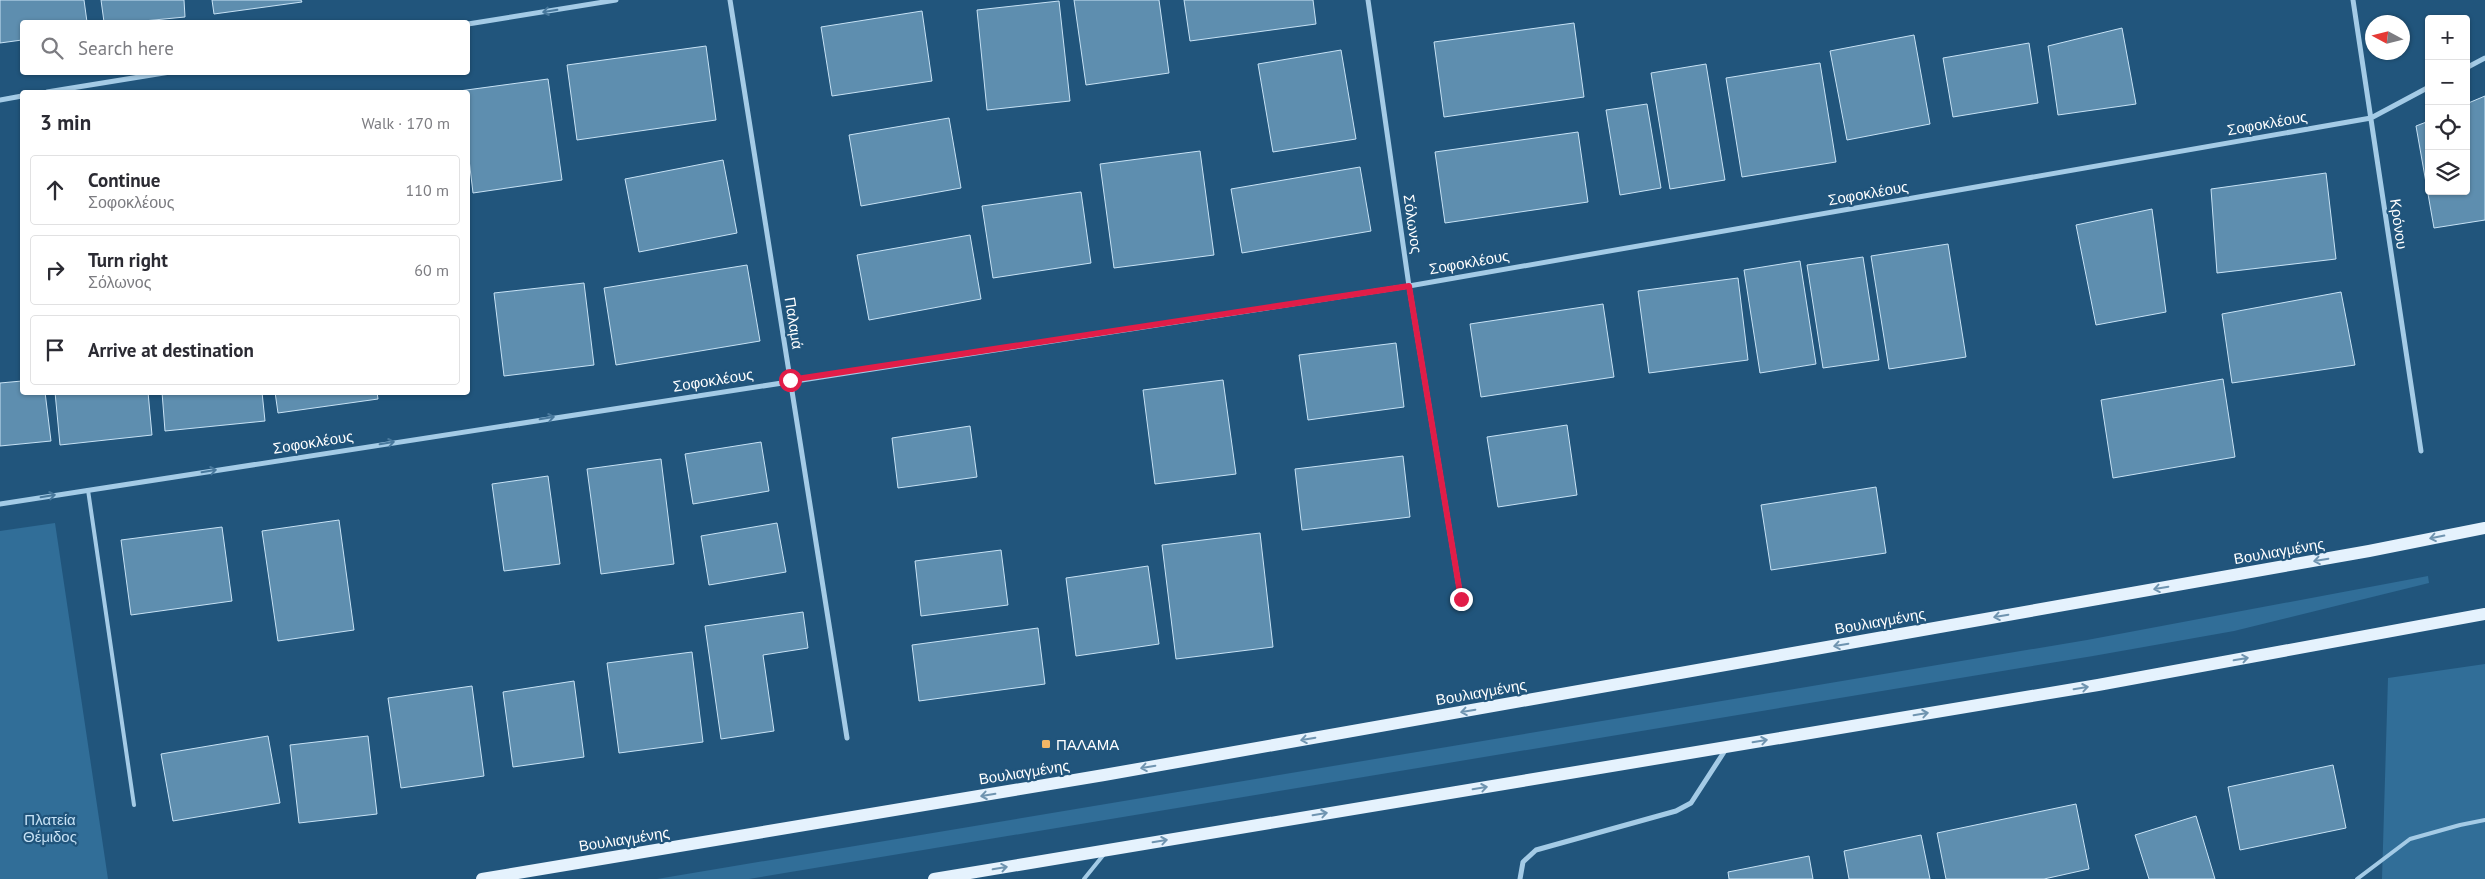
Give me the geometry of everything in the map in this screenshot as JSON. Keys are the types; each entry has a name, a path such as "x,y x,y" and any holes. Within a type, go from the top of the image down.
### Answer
{"main road":[{"name":"Βουλιαγμένης","path":"482,879 1143,768 2359,553 2485,528"},
{"path":"934,879 2098,685 2485,614"}],"street":[{"path":"470,24 616,0"},
{"name":"Παλαμά","path":"730,0 847,738"},
{"name":"Σόλωνος","path":"1368,0 1409,286 1461,599"},
{"name":"Κρόνου","path":"2353,0 2420,451"},
{"path":"2470,66 2485,58"},
{"path":"59,90 152,75"},
{"name":"Σοφοκλέους","path":"0,504 790,380 1409,286 2371,118 2425,89"},
{"path":"0,100 20,96"},
{"path":"1520,878 1523,862 1536,850 1676,811 1691,803 1728,746"}],"lane":[{"path":"88,490 134,805"},
{"path":"2357,879 2410,839 2485,820"},
{"path":"1084,879 1107,850"}],"green space":[{"name":"Πλατεία Θέμιδος","path":"55,523 108,879 0,879 0,531"},
{"path":"2428,576 2429,583 2234,631 2093,656 749,879 657,879 2087,640"},
{"path":"2485,664 2485,879 2382,879 2388,678"}],"building":[{"path":"0,0 84,0 87,20 20,20 20,40 0,43"},
{"path":"101,0 184,0 185,17 154,20 104,20"},
{"path":"212,0 301,0 302,2 214,14"},
{"path":"1074,0 1159,0 1169,73 1086,85"},
{"path":"1184,0 1313,0 1316,24 1190,41"},
{"path":"1059,1 1070,101 987,110 977,10"},
{"path":"922,11 932,81 832,96 821,27"},
{"path":"1574,23 1584,97 1444,117 1434,42"},
{"path":"2122,28 2136,104 2058,115 2048,46"},
{"path":"1914,35 1930,124 1847,140 1830,51"},
{"path":"2029,43 2038,103 1953,117 1943,58"},
{"path":"706,46 716,120 577,140 567,65"},
{"path":"1341,50 1356,139 1273,152 1258,64"},
{"path":"1820,63 1836,162 1742,177 1726,78"},
{"path":"1706,64 1725,180 1670,189 1651,73"},
{"path":"548,79 562,180 473,193 470,168 470,90 466,90"},
{"path":"2485,96 2485,220 2434,228 2428,195 2470,195 2470,102"},
{"path":"1647,104 1661,188 1620,195 1606,110"},
{"path":"949,118 961,188 861,206 849,135"},
{"path":"2425,123 2425,177 2416,126"},
{"path":"1578,132 1588,202 1445,223 1435,152"},
{"path":"1200,151 1214,255 1114,268 1100,164"},
{"path":"723,160 737,233 639,252 625,179"},
{"path":"1360,167 1371,231 1242,253 1231,189"},
{"path":"2326,173 2336,259 2217,273 2211,189"},
{"path":"1081,192 1091,263 993,278 982,206"},
{"path":"2152,209 2166,312 2096,325 2076,225"},
{"path":"970,235 981,299 869,320 857,255"},
{"path":"1948,244 1966,357 1889,369 1871,256"},
{"path":"1863,257 1879,360 1823,368 1807,265"},
{"path":"1800,261 1816,364 1760,373 1744,270"},
{"path":"747,265 760,341 616,365 604,288"},
{"path":"1738,278 1748,360 1649,373 1638,291"},
{"path":"584,283 594,365 504,376 494,293"},
{"path":"2341,292 2355,365 2232,383 2222,314"},
{"path":"1603,304 1614,377 1481,397 1470,324"},
{"path":"1396,343 1404,407 1308,420 1299,355"},
{"path":"2223,379 2235,457 2113,478 2101,400"},
{"path":"1223,380 1236,474 1155,484 1143,390"},
{"path":"20,381 20,395 45,395 51,441 0,446 0,383"},
{"path":"55,395 148,395 152,435 60,445"},
{"path":"162,395 262,395 265,421 165,431"},
{"path":"275,395 377,395 378,399 278,413"},
{"path":"1567,425 1577,495 1498,507 1487,437"},
{"path":"970,426 977,477 898,488 892,438"},
{"path":"761,442 769,491 693,504 685,454"},
{"path":"1403,456 1410,517 1302,530 1295,469"},
{"path":"661,459 674,564 601,574 587,469"},
{"path":"548,476 560,564 504,571 492,484"},
{"path":"1876,487 1886,553 1771,570 1761,505"},
{"path":"339,520 354,630 278,641 262,531"},
{"path":"777,523 786,572 709,585 701,536"},
{"path":"222,527 232,601 131,615 121,540"},
{"path":"1260,533 1273,647 1176,659 1162,545"},
{"path":"1001,550 1008,605 921,616 915,561"},
{"path":"1148,566 1159,644 1076,656 1066,578"},
{"path":"803,612 808,648 763,655 774,731 721,739 705,626"},
{"path":"1038,628 1045,684 919,701 912,645"},
{"path":"692,652 703,742 619,753 607,663"},
{"path":"574,681 584,757 513,767 503,692"},
{"path":"472,686 484,776 401,788 388,698"},
{"path":"268,736 280,803 173,821 161,754"},
{"path":"368,736 377,814 299,823 290,745"},
{"path":"2333,765 2346,828 2240,850 2228,787"},
{"path":"2076,804 2089,869 2044,879 1946,879 1937,833"},
{"path":"2196,816 2215,879 2149,879 2135,835"},
{"path":"1921,835 1930,879 1849,879 1844,851"},
{"path":"1809,856 1813,879 1729,879 1728,872"}],"place":[{"name":"ΠΑΛΑΜΑ","path":"1046,744"}],"route":[{"path":"790,380 1409,286 1461,599"}]}
